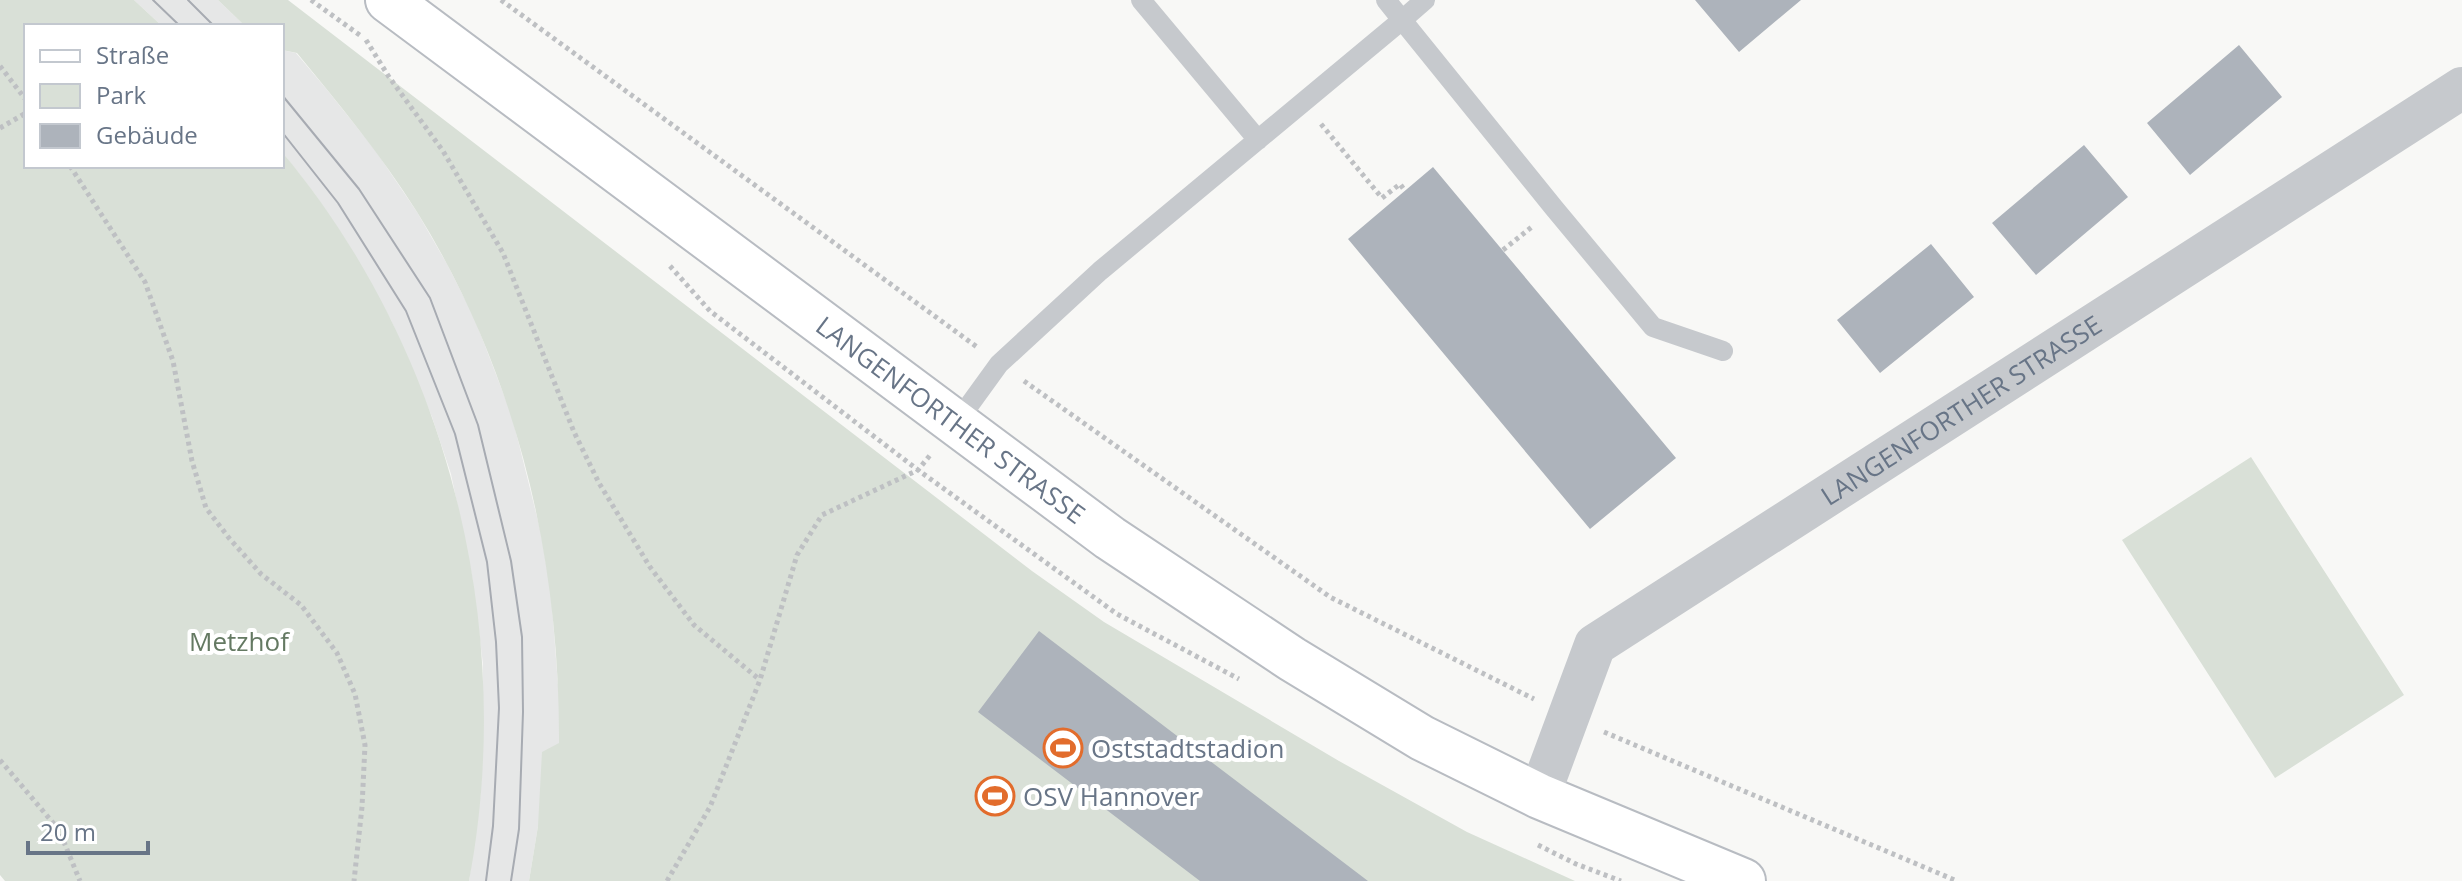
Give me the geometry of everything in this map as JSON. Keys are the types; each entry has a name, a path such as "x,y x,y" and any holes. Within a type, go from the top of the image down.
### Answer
{"main road":[{"name":"LANGENFORTHER STRASSE","path":"388,0 1110,538 1292,659 1422,738 1539,796 1743,881"}],"street":[{"name":"LANGENFORTHER STRASSE","path":"1539,796 1595,645 2462,88"}],"lane":[{"path":"1141,0 1258,140"},
{"path":"1386,0 1653,327 1723,351"},
{"path":"957,422 999,364 1100,271 1425,0"}],"path":[{"path":"311,0 379,49"},
{"path":"366,40 443,151 503,253 574,432 599,483 650,567 694,625 760,680"},
{"path":"0,66 24,97"},
{"path":"1302,103 1382,198 1400,184 1405,191"},
{"path":"0,128 24,114"},
{"path":"71,168 145,282 173,361 192,461 206,508 261,574 301,605 337,653 355,694 365,745 354,881"},
{"path":"667,881 710,807 760,680 797,555 822,515 918,470 710,311 669,266"},
{"path":"1569,717 1957,881"},
{"path":"0,760 59,830 80,881"}],"shaded area":[{"path":"134,0 218,0 243,24 160,24"},
{"path":"284,50 296,53 328,91 375,150 417,212 474,317 512,416 541,533 551,593 559,698 559,743 538,826 529,881 469,881 483,754 483,664 472,576 451,474 432,417 391,320 347,242 284,155"}],"green space":[{"name":"Metzhof","path":"0,0 134,0 160,24 24,24 24,168 284,168 284,155 340,230 388,314 427,403 456,496 475,591 483,688 482,785 469,881 5,881 0,875"},
{"path":"218,0 288,0 1032,571 1104,622 1339,761 1467,832 1575,881 529,881 538,826 542,752 559,743 557,673 541,535 526,467 506,401 452,273 389,171 297,53 284,50 284,24 243,24"},
{"path":"2251,457 2404,695 2275,778 2122,540"}],"building":[{"path":"1695,0 1801,0 1739,52"},
{"path":"2239,45 2282,97 2190,175 2147,123"},
{"path":"2084,145 2128,197 2036,275 1992,223"},
{"path":"1433,167 1676,458 1590,529 1348,239"},
{"path":"1931,244 1974,297 1880,373 1837,320"},
{"path":"1039,631 1368,881 1200,881 978,712"}],"tram line":[{"path":"153,0 178,24"},
{"path":"188,0 212,24"},
{"path":"284,97 359,189 430,298 478,425 511,561 522,637 519,829 511,881"},
{"path":"284,135 338,203 406,311 455,434 487,562 496,642 499,708 493,826 486,881"}],"place":[{"name":"Oststadtstadion","path":"1063,748"},
{"name":"OSV Hannover","path":"995,796"}]}
